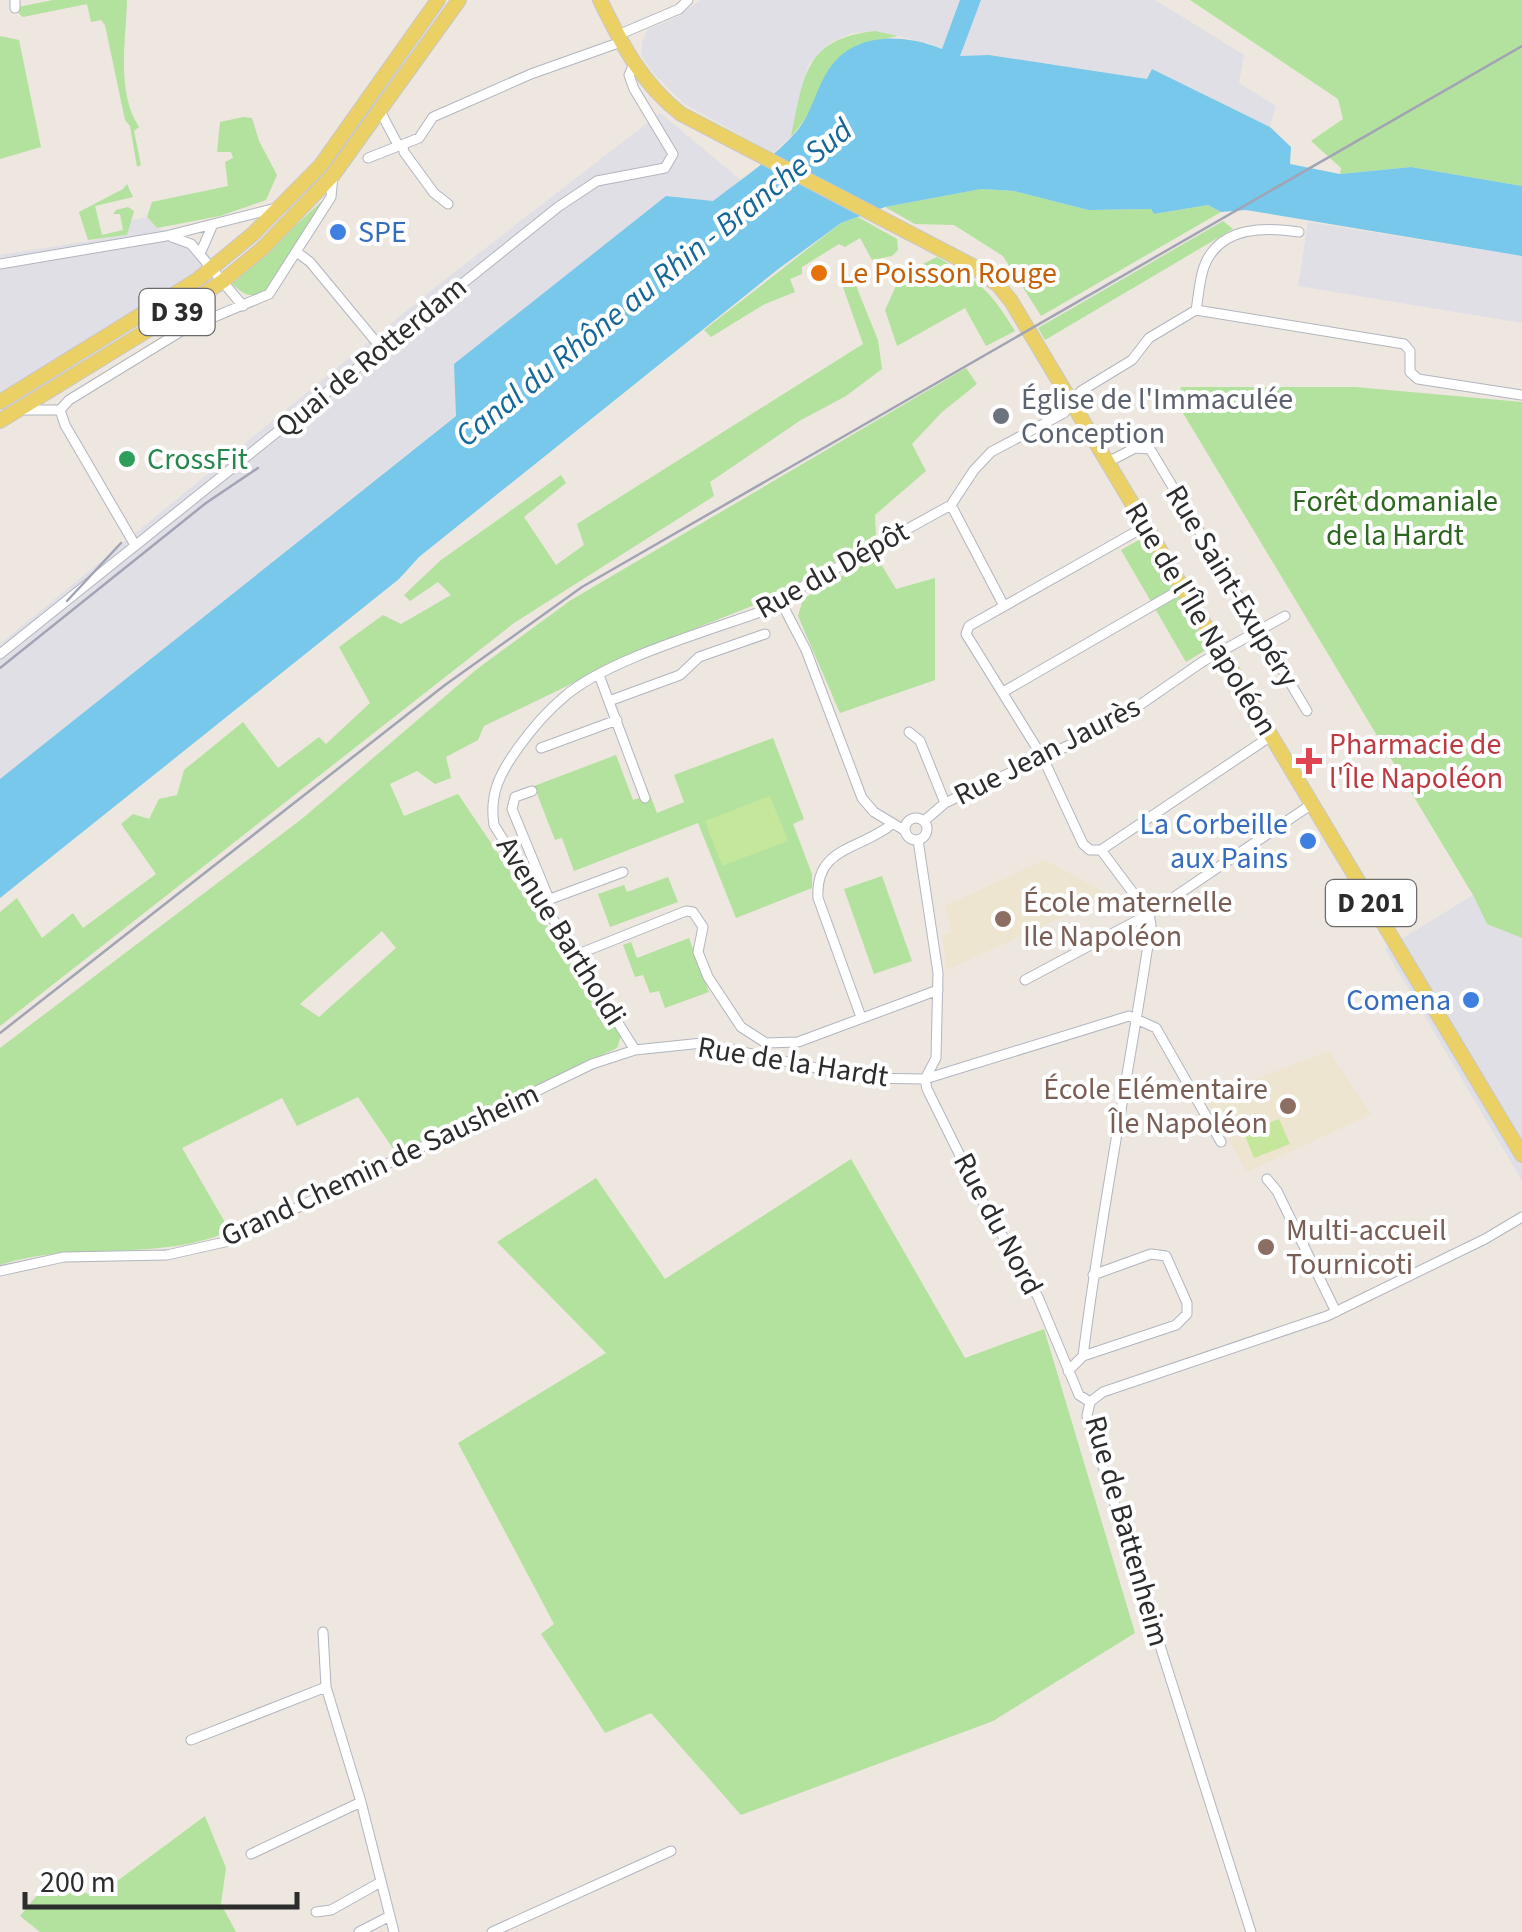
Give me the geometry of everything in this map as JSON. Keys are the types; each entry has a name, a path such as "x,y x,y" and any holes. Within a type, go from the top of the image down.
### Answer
{"main road":[{"name":"D 39","path":"0,402 212,269 283,206 343,137 438,0"},
{"name":"D 39","path":"0,422 223,282 293,220 333,175 459,0"},
{"name":"D 201","path":"600,0 634,64"},
{"name":"Rue de l'Île Napoléon","path":"634,64 658,94 681,114 971,265 998,285 1035,339 1522,1156"}],"street":[{"path":"368,158 419,138 432,116 620,39 688,0"},
{"name":"Quai de Rotterdam","path":"0,654 379,345 582,189 609,177 665,168 673,154 634,90 629,74 634,64"},
{"path":"380,112 430,188 448,204"},
{"path":"18,410 60,410 69,400 183,330 269,294 331,198 333,175"},
{"path":"0,264 81,245 166,236 283,206"},
{"path":"200,254 214,224"},
{"path":"1196,310 1204,265 1222,244 1250,229 1298,232"},
{"path":"166,236 186,241 243,306"},
{"path":"298,253 310,262 379,345"},
{"path":"1004,606 950,505 991,452 1064,413 1081,391 1132,360 1148,338 1196,310 1404,344 1410,351 1410,372 1418,379 1522,395"},
{"path":"60,410 135,545"},
{"name":"Rue Saint-Exupéry","path":"1108,462 1135,448 1150,449 1307,711"},
{"name":"Rue du Dépôt","path":"599,675 782,604 791,594 950,505"},
{"path":"1146,526 969,626 966,634 1043,758 1082,844 1090,850 1102,850 1271,736"},
{"path":"1002,692 1182,588"},
{"path":"782,604 806,650 862,798 874,812 904,830 908,838 918,840"},
{"name":"Rue Jean Jaurès","path":"924,821 945,803 1108,727 1221,650 1285,616"},
{"path":"609,701 680,674 699,658 765,634"},
{"path":"599,675 645,798"},
{"name":"Avenue Bartholdi","path":"599,675 565,696 528,735 506,763 491,806 494,825 546,901 635,1050"},
{"path":"541,748 617,720"},
{"path":"909,732 920,741 945,803"},
{"path":"532,790 512,802 546,901 623,872"},
{"path":"1025,980 1149,914 1312,804"},
{"path":"904,830 911,819 924,821 926,833 918,840"},
{"path":"861,1017 818,898 818,884 822,870 833,857 892,824"},
{"path":"506,845 524,838"},
{"path":"918,840 936,943 938,990 936,1058 925,1080"},
{"path":"1082,1356 1150,924 1149,914 1102,850"},
{"path":"576,955 686,911 693,912 703,927 698,952 724,1006 751,1036 780,1044 798,1042 938,990"},
{"name":"Rue de la Hardt","path":"635,1050 714,1043 862,1078 925,1080 1122,1016 1136,1019"},
{"path":"1136,1019 1156,1028 1221,1142"},
{"name":"Grand Chemin de Sausheim","path":"0,1270 64,1257 167,1255 229,1241 592,1064 635,1050"},
{"path":"936,1058 951,1072"},
{"name":"Rue du Nord","path":"925,1080 976,1188 1038,1297 1068,1371"},
{"path":"1267,1180 1277,1191 1336,1312"},
{"path":"1090,1402 1103,1392 1336,1312 1522,1217"},
{"path":"1068,1371 1082,1356 1176,1325 1187,1314 1182,1289 1166,1256 1151,1254 1093,1274"},
{"name":"Rue de Battenheim","path":"1068,1371 1079,1394 1090,1402 1086,1416 1251,1932"},
{"path":"323,1632 326,1687 394,1932"},
{"path":"192,1740 326,1687"},
{"path":"251,1854 361,1802"},
{"path":"492,1932 671,1852"},
{"path":"316,1912 331,1910 381,1882"},
{"path":"359,1932 390,1916"}],"shaded area":[{"path":"701,0 1155,0 1244,55 1239,83 1276,106 1270,127 1152,69 1148,79 989,55 959,56 928,43 875,31 851,33 830,43 808,65 791,137 773,153 684,104 642,57 647,30 677,17"},
{"path":"660,113 741,180 713,201 669,196 455,364 456,415 0,779 0,644 443,281"},
{"path":"147,217 157,228 201,243 220,271 0,409 0,255 126,235 129,221"},
{"path":"1308,222 1522,256 1522,323 1298,286"},
{"name":"École maternelle Ile Napoléon","path":"1045,860 1110,895 947,970 942,935 952,932 945,906"},
{"path":"1473,895 1487,924 1522,938 1522,1181 1385,949"},
{"name":"École Elémentaire Île Napoléon","path":"1329,1051 1371,1114 1247,1172 1205,1099"}],"green space":[{"path":"53,0 127,0 125,82 139,127 134,131 141,165 137,167 101,20 91,22 87,4 23,17 19,14 18,7"},
{"path":"1190,0 1522,0 1522,186 1411,167 1340,174 1341,168 1311,141 1343,119 1338,99"},
{"path":"875,31 898,36 850,51 837,61 791,137 811,64 834,42"},
{"path":"0,36 19,40 41,147 0,159"},
{"path":"252,118 277,175 266,200 220,216 157,228 147,217 152,202 228,186 225,162 233,158 231,152 217,152 220,122"},
{"path":"127,184 133,197 95,206 102,235 123,230 120,214 113,214 116,210 128,207 134,211 127,235 88,240 79,212"},
{"path":"980,189 1014,191 1088,210 1151,209 1154,214 1208,205 1221,212 1041,316 1003,256 954,225 915,224 885,207"},
{"path":"322,201 267,289 248,295 232,284"},
{"path":"858,217 897,239 898,250 892,256 872,260 860,238 845,247 839,244 790,279 795,292 765,304 711,337 704,330 841,223"},
{"path":"1223,221 1233,229 1045,340 1038,328"},
{"path":"937,257 982,287 1015,331 986,346 965,308 897,346 885,310 901,275"},
{"path":"854,281 878,340 882,369 710,482 714,496 514,623 0,1026 0,912 17,898 42,938 73,913 83,928 156,874 121,824 133,814 149,819 159,799 177,795 184,770 243,722 278,768 319,737 326,744 370,703 339,647 383,615 401,624 451,595 438,582 410,601 404,595 441,560 561,475 566,483 524,517 556,565 584,545 577,524 863,344 843,287"},
{"path":"966,368 977,384 941,413 912,444 926,471 875,515 876,538 772,598 648,647 484,726 478,740 446,757 451,778 435,784 417,771 390,784 404,816 458,794 621,1036 617,1048 396,1153 358,1097 297,1126 282,1098 182,1148 230,1231 174,1246 57,1254 0,1265 0,1048 303,818 477,669 571,600","holes":["382,931 396,948 319,1017 300,1004"]},
{"name":"Forêt domaniale de la Hardt","path":"1181,387 1355,387 1522,402 1522,938 1487,924 1177,403"},
{"path":"1144,537 1209,648 1186,662 1121,550"},
{"path":"876,556 896,589 935,578 935,680 840,713 798,616 803,599"},
{"path":"773,738 804,819 793,824 812,874 812,888 736,918 698,823 574,871 562,838 555,840 534,786 616,755 633,800 650,795 657,813 684,802 674,775"},
{"path":"770,796 788,841 722,866 705,821"},
{"path":"882,876 912,961 874,974 844,889"},
{"path":"668,877 678,902 610,927 598,894 624,885 627,892"},
{"path":"689,938 709,992 665,1008 659,991 650,993 643,975 635,977 623,945 631,942 637,958"},
{"path":"1279,1119 1290,1144 1254,1158 1244,1133"},
{"path":"851,1159 965,1358 1044,1329 1135,1633 993,1721 741,1815 651,1713 605,1733 541,1634 554,1624 458,1443 606,1353 497,1242 596,1178 665,1279"},
{"path":"205,1816 226,1868 221,1904 236,1932 40,1932 20,1916 47,1883 97,1896"}],"water":[{"name":"Canal du Rhône au Rhin - Branche Sud","path":"960,0 981,0 960,56 989,55 1147,79 1152,69 1270,127 1291,147 1290,164 1340,174 1411,167 1522,186 1522,256 1246,210 1221,212 1208,205 1154,214 1151,209 1088,210 1014,191 981,189 885,207 841,223 419,557 399,579 0,898 0,779 456,416 454,364 666,196 713,201 757,168 797,131 829,69 852,48 881,39 897,39 942,49"}],"railway":[{"path":"0,1033 445,685 582,587 1522,46"},
{"path":"0,668 206,503 258,468"},
{"path":"67,601 121,543"}],"place":[{"name":"SPE","path":"338,232"},
{"name":"Le Poisson Rouge","path":"819,273"},
{"name":"Église de l'Immaculée Conception","path":"1001,416"},
{"name":"CrossFit","path":"127,459"},
{"name":"Pharmacie de l'Île Napoléon","path":"1309,761"},
{"name":"La Corbeille aux Pains","path":"1308,841"},
{"name":"École maternelle Ile Napoléon","path":"1003,919"},
{"name":"Comena","path":"1471,1000"},
{"name":"École Elémentaire Île Napoléon","path":"1288,1106"},
{"name":"Multi-accueil Tournicoti","path":"1266,1247"}]}
